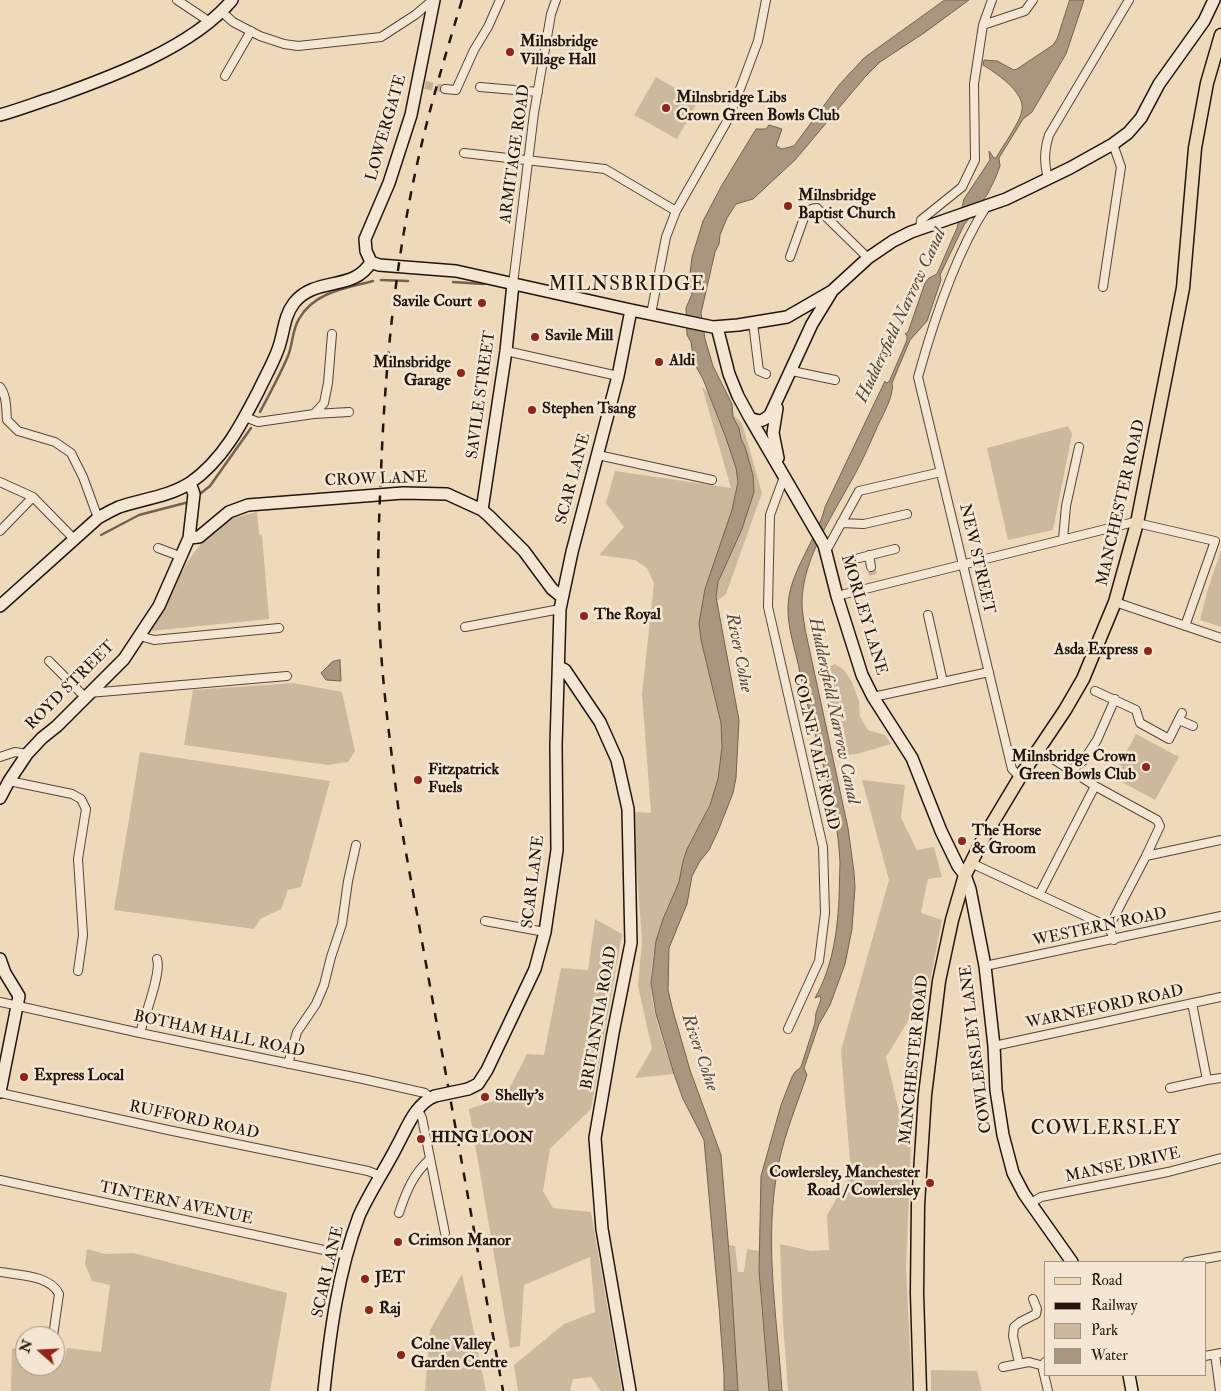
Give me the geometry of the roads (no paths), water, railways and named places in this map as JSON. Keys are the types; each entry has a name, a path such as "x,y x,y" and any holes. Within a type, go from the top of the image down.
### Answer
{"main road":[{"name":"MANCHESTER ROAD","path":"920,1391 917,1294 918,1205 925,1095 939,981 952,920 965,875 984,837 1083,679 1116,602 1137,522 1183,288 1195,148 1207,83 1221,35"}],"street":[{"path":"177,0 210,22"},
{"path":"0,115 94,83 161,53 210,22 232,0"},
{"path":"222,12 233,22 260,36 284,44 298,46 381,37 415,15 433,0"},
{"name":"LOWERGATE","path":"371,262 366,251 365,239 389,182 421,84 433,0"},
{"path":"446,89 453,91 458,87 474,50 488,28 500,0"},
{"name":"ARMITAGE ROAD","path":"513,284 538,92 551,14 556,0"},
{"path":"651,314 666,237 676,210 692,185 729,115 758,41 766,0"},
{"path":"920,229 921,220 962,187 975,160 974,84 983,25 992,0"},
{"path":"983,25 1025,11 1033,0"},
{"path":"1048,179 1044,165 1044,150 1049,135 1129,0"},
{"path":"787,317 832,291 868,258 893,241 920,229 986,207 1048,179 1112,144 1128,133 1141,118 1159,84 1204,21 1214,0"},
{"path":"225,76 251,31"},
{"path":"480,87 538,92"},
{"path":"1103,287 1121,166 1112,144"},
{"path":"464,153 604,168 676,210"},
{"name":"NEW STREET","path":"986,207 972,228 927,345 918,377 1012,769 1020,778"},
{"path":"790,257 805,215 808,210 817,208 868,258"},
{"path":"0,606 98,518 117,508 159,497 190,483 212,464 230,442 245,417 277,353 286,318 294,302 307,291 360,276 371,262 379,265 456,271 715,327 787,317 805,320 812,324"},
{"name":"SAVILE STREET","path":"482,510 506,351 513,284"},
{"path":"750,418 764,421 770,415 792,371 812,324 832,291"},
{"name":"SCAR LANE","path":"324,1391 337,1301 347,1255 360,1215 418,1110 433,1097 468,1089 478,1084 487,1070 535,969 545,932 556,850 556,745 561,603 572,552 618,376 631,310"},
{"path":"753,323 759,372 766,374"},
{"name":"MORLEY LANE","path":"715,327 728,374 750,418 825,548 836,596 862,675 873,697 912,758 941,831 958,866 965,875"},
{"path":"314,414 324,403 328,383 332,334"},
{"path":"506,351 618,376"},
{"path":"792,371 835,380"},
{"path":"0,388 4,391 6,420 18,431 55,442 71,453 83,476 98,518"},
{"name":"MORLEY LANE","path":"779,398 774,417 774,433 776,452 783,474"},
{"path":"245,417 258,422 314,414 349,412"},
{"path":"1063,539 1066,506 1079,447"},
{"path":"598,455 712,480"},
{"path":"825,548 842,523 859,491 941,472"},
{"name":"COLNE VALE ROAD","path":"783,474 770,516 768,607 823,847 825,912 819,960 788,1029"},
{"path":"0,482 33,497 75,540"},
{"name":"ROYD STREET","path":"0,798 8,781 27,754 124,659 159,606 189,538 194,494 190,483"},
{"name":"CROW LANE","path":"189,538 199,537 229,512 248,505 267,502 412,493 447,494 482,510 524,551 561,603"},
{"path":"0,531 33,497"},
{"path":"842,523 864,524 907,514"},
{"path":"836,596 875,582 963,564 1137,522 1215,541 1185,626"},
{"path":"158,548 182,556"},
{"path":"859,558 895,549"},
{"path":"869,555 871,567"},
{"path":"1116,602 1221,638"},
{"path":"465,627 561,603"},
{"path":"928,615 943,682"},
{"path":"140,636 154,640 279,628"},
{"path":"49,661 87,695 286,676"},
{"name":"BRITANNIA ROAD","path":"559,667 565,670 600,722 616,760 628,809 631,943 595,1138 602,1229 630,1391"},
{"path":"873,697 989,672"},
{"path":"1095,691 1136,710 1140,723 1170,739 1181,716 1193,726"},
{"path":"1070,771 1084,760 1097,740 1115,699"},
{"path":"1038,750 1095,786 1157,820 1160,826 1109,927"},
{"path":"0,757 15,752 27,754"},
{"path":"8,781 72,794 81,799 86,809 78,859 83,935 78,971"},
{"path":"1040,894 1095,786"},
{"path":"1146,856 1221,840"},
{"path":"288,1064 298,1032 316,1004 324,985 342,924 348,881 356,845"},
{"path":"971,863 1109,927 1114,940"},
{"name":"COWLERSLEY LANE","path":"965,875 970,889 985,966 994,1046 996,1090 1003,1135 1013,1173 1024,1194 1071,1261"},
{"name":"WESTERN ROAD","path":"985,966 1221,916"},
{"path":"485,921 545,932"},
{"path":"0,959 5,973 19,996 0,1093"},
{"path":"140,1033 157,977 159,965 157,959"},
{"name":"WARNEFORD ROAD","path":"994,1046 1221,997"},
{"name":"BOTHAM HALL ROAD","path":"0,1002 398,1087 433,1097"},
{"path":"1192,1003 1207,1080"},
{"path":"1170,1088 1221,1078"},
{"name":"RUFFORD ROAD","path":"0,1093 368,1171 381,1176"},
{"path":"418,1110 422,1118 445,1234"},
{"name":"MANSE DRIVE","path":"1031,1203 1041,1197 1168,1172 1221,1158"},
{"path":"398,1213 408,1186 430,1159"},
{"name":"TINTERN AVENUE","path":"0,1180 347,1255"},
{"path":"1193,1261 1221,1256"},
{"path":"0,1272 42,1280 57,1288 59,1294 54,1326"},
{"path":"1019,1363 1013,1336 1014,1327 1036,1314 1037,1309 1033,1299"},
{"path":"1218,1353 1220,1391"},
{"path":"1003,1367 1029,1362 1044,1364"},
{"path":"1044,1376 1048,1391"},
{"path":"1129,1376 1132,1391"}],"water":[{"path":"945,0 969,0 880,62 865,77 795,160 753,199 736,204 727,218 720,235 701,313 705,339 713,366 732,404 733,417 745,447 753,475 754,492 742,529 718,582 716,597 739,720 736,778 733,793 718,831 709,850 700,861 692,876 687,904 669,948 668,990 673,1011 690,1070 721,1155 738,1391 724,1391 719,1307 704,1140 683,1099 674,1074 656,1014 651,983 656,941 663,919 679,882 687,849 710,805 718,779 722,747 721,723 701,640 699,623 705,589 732,510 738,482 736,468 726,438 703,379 694,363 691,342 687,335 686,308 692,294 689,282 692,257 703,221 722,185 756,129 766,129 769,125 782,129 776,146 782,149 794,146 839,85 864,58"},
{"path":"1070,0 1084,0 1066,54 1032,112 1023,119 999,158 1000,166 987,195 964,225 940,275 941,280 927,321 910,340 892,383 892,392 888,404 861,462 813,552 803,586 802,606 805,629 848,828 855,887 852,929 845,964 830,1005 819,1024 804,1068 807,1075 788,1129 774,1190 772,1219 773,1276 782,1391 769,1391 759,1271 761,1176 781,1105 792,1077 801,1067 815,1023 821,999 820,996 815,998 830,963 835,938 840,872 838,838 834,814 790,631 788,606 790,593 798,568 816,532 825,507 885,381 886,383 889,382 907,340 907,335 905,334 908,332 925,283 929,278 937,274 957,228 964,199 990,160 989,151 996,158 1021,115 1022,103 1019,96 1008,84 983,65 984,60 997,61 1014,70 1053,45 1057,39"},
{"path":"340,660 341,681 326,680 321,673 332,662"}],"waterway":[{"path":"381,280 408,281"},
{"path":"260,412 285,363 297,323 305,310 332,292 373,281"},
{"path":"453,282 486,283"},
{"path":"201,493 210,486 251,428"},
{"path":"101,535 139,515 185,503"}],"tunnel":[{"path":"425,85 445,89"},
{"path":"871,567 874,579"}],"railway":[{"path":"462,0 438,80 423,140 410,198 397,276 388,354 383,433 378,594 384,688 399,814 503,1391"}],"place":[{"name":"Milnsbridge Village Hall","path":"510,52"},
{"name":"Milnsbridge Libs Crown Green Bowls Club","path":"666,108"},
{"name":"Milnsbridge Baptist Church","path":"788,206"},
{"name":"Savile Court","path":"482,303"},
{"name":"Savile Mill","path":"535,337"},
{"name":"Aldi","path":"659,362"},
{"name":"Milnsbridge Garage","path":"461,373"},
{"name":"Stephen Tsang","path":"532,410"},
{"name":"The Royal","path":"584,616"},
{"name":"Asda Express","path":"1148,651"},
{"name":"Milnsbridge Crown Green Bowls Club","path":"1146,767"},
{"name":"Fitzpatrick Fuels","path":"418,780"},
{"name":"The Horse & Groom","path":"962,841"},
{"name":"Express Local","path":"24,1077"},
{"name":"Shelly's","path":"485,1097"},
{"name":"HING LOON","path":"421,1139"},
{"name":"Cowlersley, Manchester Road / Cowlersley","path":"930,1183"},
{"name":"Crimson Manor","path":"398,1242"},
{"name":"JET","path":"365,1279"},
{"name":"Raj","path":"369,1310"},
{"name":"Colne Valley Garden Centre","path":"401,1355"}],"district":[{"name":"MILNSBRIDGE","path":"627,286"},
{"name":"COWLERSLEY","path":"1106,1130"}],"water label":[{"name":"Huddersfield Narrow Canal","path":"902,316"},
{"name":"River Colne","path":"738,653"},
{"name":"Huddersfield Narrow Canal","path":"833,711"},
{"name":"River Colne","path":"699,1053"}]}
